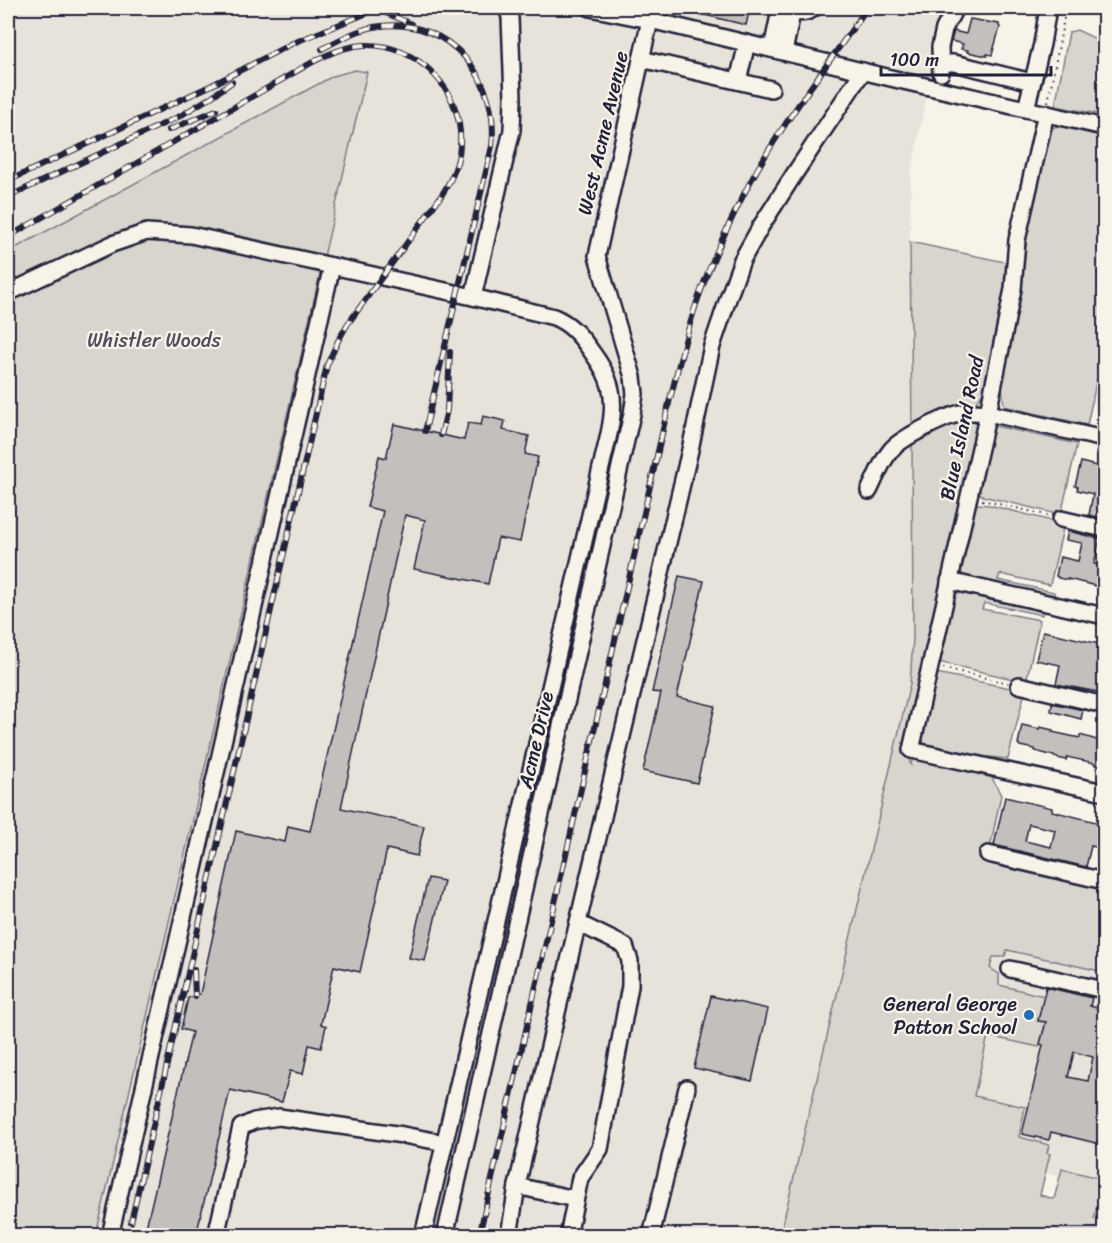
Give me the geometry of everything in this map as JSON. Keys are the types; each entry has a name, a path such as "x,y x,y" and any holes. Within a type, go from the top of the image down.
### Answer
{"street":[{"path":"473,297 512,130 510,17 507,8"},
{"path":"590,8 650,20 1104,127"},
{"path":"782,9 805,12 814,8"},
{"path":"939,88 940,47 944,29 955,8"},
{"path":"1026,109 1048,8"},
{"path":"778,50 791,18 782,9"},
{"name":"West Acme Avenue","path":"597,256 650,20"},
{"path":"738,81 747,43"},
{"path":"641,59 771,89"},
{"path":"941,67 947,63 954,63 1032,82"},
{"path":"509,1236 517,1186 690,450 710,356 742,260 761,226 863,71"},
{"name":"Blue Island Road","path":"1046,114 1017,240 1013,289 988,414 911,750 1104,792"},
{"path":"8,292 112,244 147,232 191,235 554,317 573,328 582,338 609,380 612,394 609,435 423,1236"},
{"name":"Acme Drive","path":"445,1236 635,394 633,377 597,256"},
{"path":"110,1236 332,266"},
{"path":"869,491 884,459 893,448 925,428 961,413 988,414 1104,439"},
{"path":"1061,519 1104,529"},
{"path":"949,581 1104,616"},
{"path":"1019,685 1104,705"},
{"path":"988,854 1104,881"},
{"path":"567,1236 580,1178 600,1149 630,986 630,961 626,946 578,923"},
{"path":"1010,969 1104,990"},
{"path":"651,1236 687,1088"},
{"path":"216,1236 241,1127 254,1121 279,1117 445,1143"},
{"path":"517,1186 575,1199"}],"path":[{"path":"1046,114 1066,8"},
{"path":"969,497 1061,519"},
{"path":"930,665 1019,685"}],"shaded area":[{"path":"8,8 944,8 911,174 913,638 910,684 780,1235 96,1235 367,72 355,70 347,72 8,252"},
{"name":"General George Patton School","path":"990,859 1104,885 1104,1187 924,1145"}],"green space":[{"path":"1104,9 1104,115 1055,106 1069,32 1077,30 1098,40"},
{"name":"Whistler Woods","path":"355,70 367,72 96,1235 8,1236 8,252 333,76"},
{"path":"1058,126 1104,137 1104,346 1087,425 1004,406 1002,386 1023,274 1027,234 1049,129"},
{"path":"910,242 1005,262 1008,287 987,386 976,403 942,412 912,429"},
{"path":"973,421 979,425 907,756 911,765 914,746 931,761 992,778 1001,795 988,858 1104,884 1104,972 1007,950 1005,956 993,957 990,968 999,974 999,985 1044,996 1038,1020 1046,1022 1039,1047 988,1036 974,1096 1025,1107 1019,1137 1049,1145 1047,1153 1050,1154 1040,1195 1054,1199 1062,1169 1103,1179 1094,1219 1104,1221 1104,1235 780,1236 910,684 913,638 912,442 943,427"},
{"path":"995,426 1077,444 1061,515 983,496 976,490 990,427"},
{"path":"977,504 1064,524 1050,585 1000,574 998,580 1054,592 1054,595 965,577 960,571 960,556 972,509"},
{"path":"958,592 1043,612 1042,615 984,603 982,609 1040,620 1026,682 938,662 954,598"},
{"path":"936,673 1025,691 1008,759 986,757 974,761 925,746 921,734"}],"building":[{"path":"689,8 750,8 746,25 688,11"},
{"path":"970,19 999,24 992,55 967,52 968,50 961,49 963,44 951,41 954,31 966,34"},
{"path":"483,416 505,421 503,430 529,436 525,454 538,457 520,542 498,538 488,584 414,569 425,520 405,515 341,808 424,826 417,856 387,849 360,972 334,966 321,1024 326,1026 321,1048 309,1045 303,1074 290,1071 282,1102 230,1090 196,1236 144,1236 192,1032 181,1029 188,998 200,994 236,831 285,842 288,826 310,831 383,511 367,507 379,456 386,458 394,424 464,440 468,423 481,425"},
{"path":"1081,462 1104,468 1104,501 1101,518 1089,515 1093,494 1077,490 1078,487 1075,486"},
{"path":"1068,531 1100,539 1094,564 1104,566 1104,588 1056,576 1060,557 1078,561 1082,543 1066,540"},
{"path":"679,576 704,581 677,697 715,706 697,783 643,771 661,693 652,692"},
{"path":"1043,631 1104,645 1103,693 1056,684 1060,665 1036,660"},
{"path":"1052,703 1083,710 1081,719 1051,711"},
{"path":"1022,725 1040,729 1040,727 1080,738 1080,735 1104,742 1104,767 1067,757 1066,760 1054,757 1020,746 1018,744"},
{"path":"1005,797 1104,824 1104,849 1091,846 1086,867 994,845","holes":["1029,824 1055,830 1051,847 1025,841"]},
{"path":"428,878 444,881 425,961 409,958"},
{"path":"1046,987 1092,998 1090,1006 1104,1010 1104,1145 1051,1132 1049,1140 1022,1134 1043,1045 1040,1044 1046,1022 1038,1021","holes":["1074,1052 1093,1057 1088,1081 1068,1077"]},
{"path":"711,996 768,1009 752,1081 694,1068"}],"railway":[{"path":"375,8 411,24"},
{"path":"8,181 212,85 293,43 380,8"},
{"path":"479,1236 669,403 694,309 723,238 764,157 797,106 867,8"},
{"path":"322,49 350,34 373,27 406,26 429,32 449,43 466,58 479,77 488,98 492,122 492,146 425,431"},
{"path":"8,237 307,65 341,50 364,45 402,52 434,74 446,89 454,106 459,125 460,145 451,178 441,196 347,325 327,365 131,1222"},
{"path":"8,197 180,116 232,82"},
{"path":"169,130 216,110"},
{"path":"441,435 447,410 450,352"},
{"path":"194,970 195,996"}],"place":[{"name":"General George Patton School","path":"1029,1015"}]}
